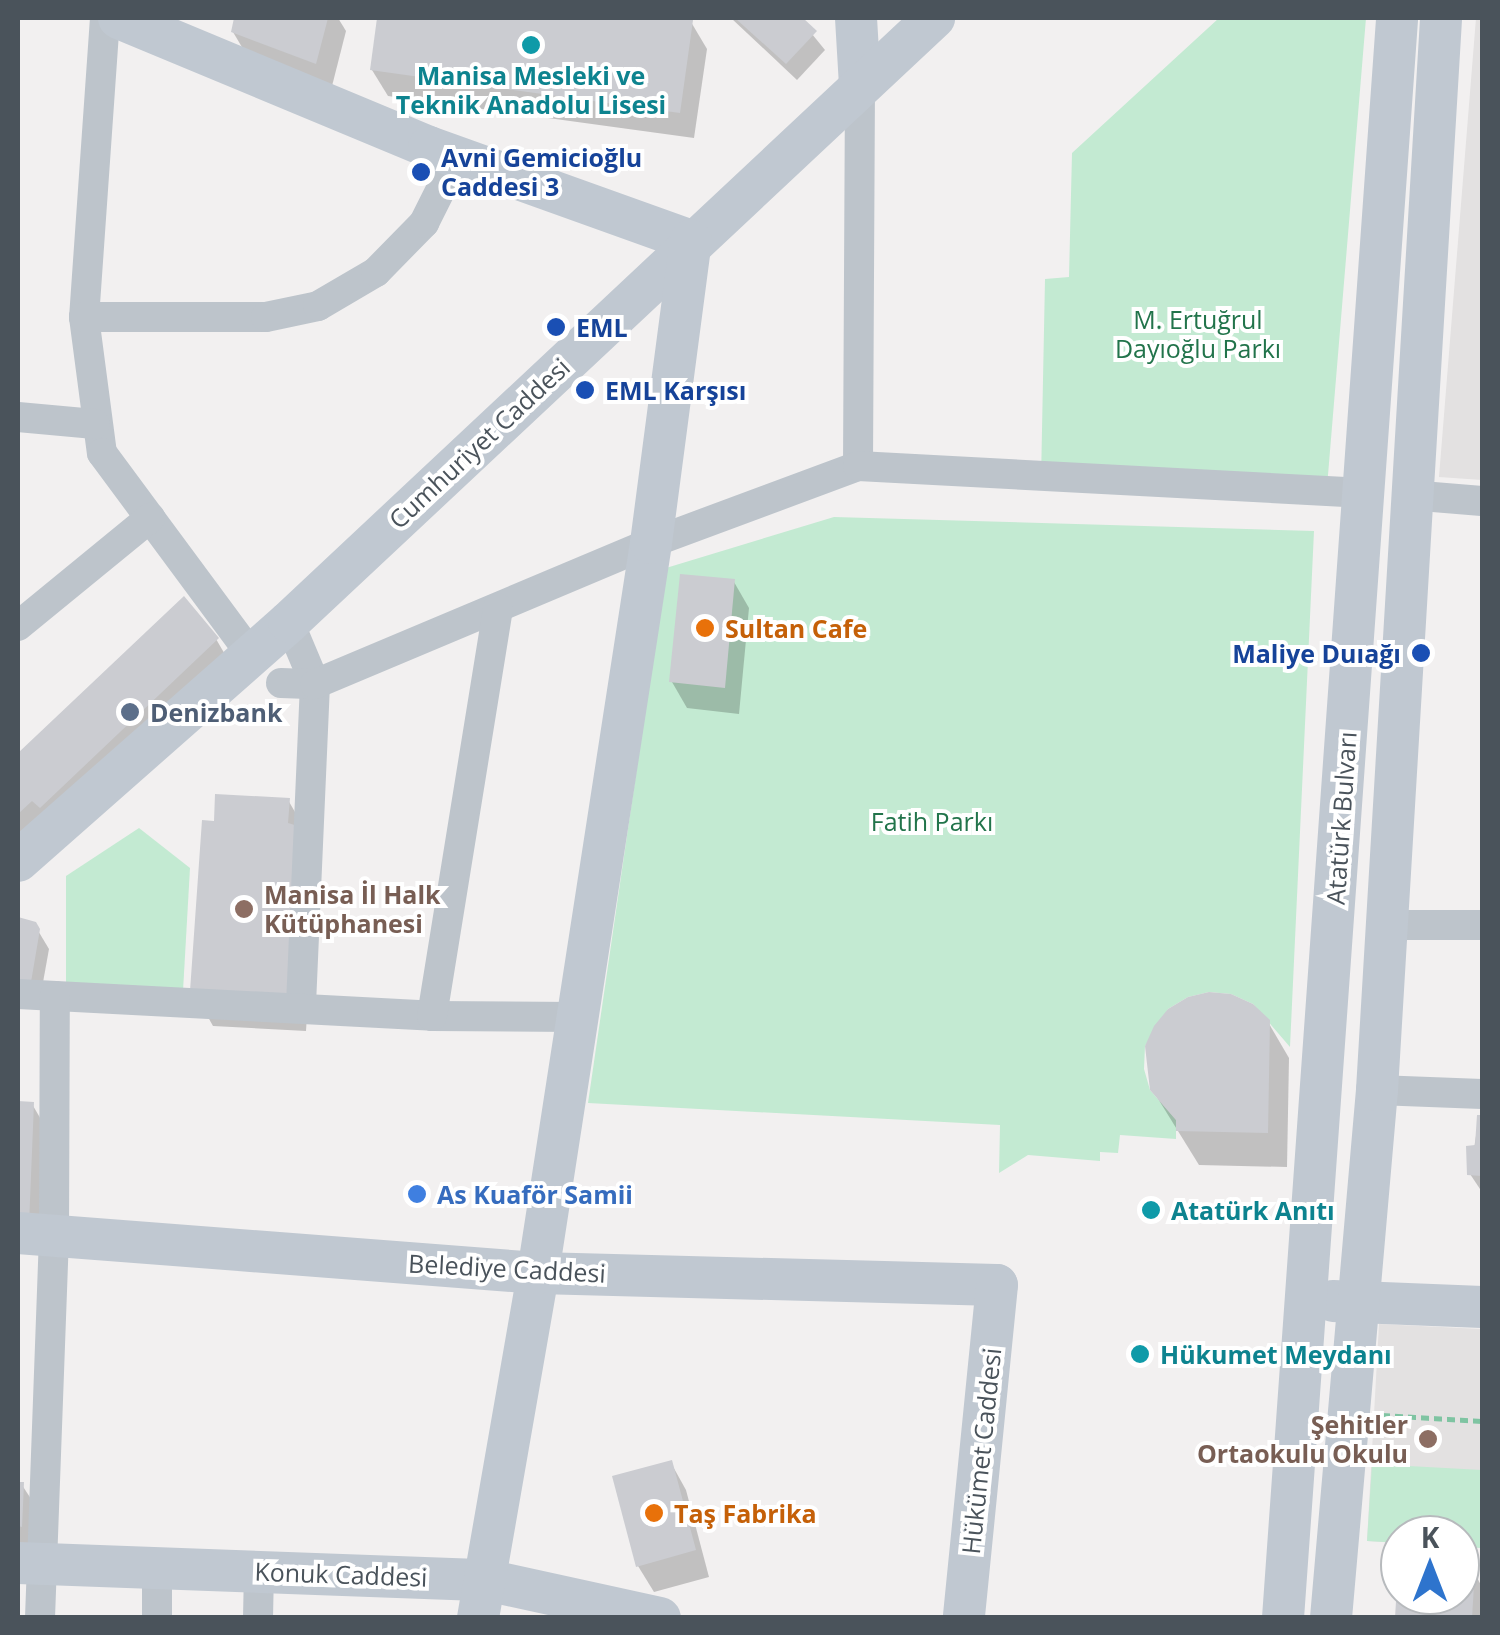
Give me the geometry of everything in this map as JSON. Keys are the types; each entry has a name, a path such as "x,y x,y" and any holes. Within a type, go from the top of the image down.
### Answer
{"main road":[{"path":"119,18 457,157 691,241 652,544 538,1272 482,1599"},
{"path":"856,18 860,86"},
{"name":"Cumhuriyet Caddesi","path":"18,861 266,670 289,622 691,241 934,18"},
{"name":"Atatürk Bulvarı","path":"1283,1618 1397,18"},
{"name":"Atatürk Bulvarı","path":"1331,1618 1377,1090 1409,495 1441,18"},
{"path":"1364,493 1409,495"},
{"path":"1334,920 1388,925"},
{"name":"Belediye Caddesi","path":"36,1234 538,1272 997,1285"},
{"name":"Hükümet Caddesi","path":"964,1618 997,1285"},
{"path":"1306,1300 1482,1308"},
{"name":"Konuk Caddesi","path":"29,1563 259,1571 660,1618"}],"street":[{"path":"105,18 84,317 95,424 102,453 266,670 314,684 652,544 858,466 1364,493"},
{"path":"858,466 860,86"},
{"path":"84,317 266,316 318,306 376,272 424,223 457,157"},
{"path":"18,416 95,424"},
{"path":"1409,495 1482,502"},
{"path":"18,626 150,518"},
{"path":"432,1016 498,608"},
{"path":"289,622 314,684 301,1007"},
{"path":"1388,925 1482,925"},
{"path":"18,994 432,1016 575,1018"},
{"path":"40,1618 29,1563 36,1234 55,996"},
{"path":"1377,1090 1482,1094"},
{"path":"156,1618 157,1568"},
{"path":"258,1618 259,1571"}],"path":[{"path":"1374,1415 1482,1422"}],"shaded area":[{"path":"1476,18 1482,18 1482,480 1439,477"},
{"name":"Şehitler Ortaokulu Okulu","path":"1379,1324 1482,1329 1482,1548 1480,1515 1380,1515 1380,1542 1367,1541"}],"green space":[{"name":"M. Ertuğrul Dayıoğlu Parkı","path":"1219,18 1366,18 1327,487 1041,480 1045,279 1069,277 1072,153"},
{"name":"Fatih Parkı","path":"834,517 1314,531 1290,1047 1253,1004 1231,994 1209,992 1188,997 1168,1009 1145,1046 1144,1069 1150,1090 1176,1120 1176,1139 1120,1135 1118,1153 1100,1152 1100,1161 1028,1155 999,1173 1000,1125 588,1103 666,568"},
{"path":"139,828 190,868 183,991 66,990 66,876"},
{"path":"1372,1464 1482,1470 1482,1548 1480,1515 1380,1515 1380,1542 1367,1541"}],"building":[{"path":"234,18 328,18 316,64 231,32"},
{"name":"Manisa Mesleki ve Teknik Anadolu Lisesi","path":"377,18 693,20 680,113 370,70"},
{"path":"735,18 803,18 817,31 786,64"},
{"path":"680,574 735,579 725,688 669,682"},
{"path":"184,596 219,638 40,808 32,801 18,814 18,753"},
{"name":"Manisa İl Halk Kütüphanesi","path":"215,794 290,798 288,823 298,826 287,997 190,991 202,820 214,821"},
{"path":"18,917 36,922 40,929 31,982 18,985"},
{"path":"1209,992 1231,994 1253,1004 1270,1020 1268,1133 1176,1131 1176,1120 1150,1090 1145,1046 1154,1026 1168,1009 1188,997"},
{"path":"18,1101 34,1102 29,1224 18,1223"},
{"path":"1477,1115 1482,1115 1482,1176 1467,1175 1466,1146 1475,1145"},
{"name":"Taş Fabrika","path":"672,1460 696,1550 636,1567 612,1476"},
{"path":"18,1482 24,1482 22,1527 18,1526"},
{"path":"1395,1615 1472,1615 1472,1618 1395,1618"}],"place":[{"name":"Manisa Mesleki ve Teknik Anadolu Lisesi","path":"531,45"},
{"name":"Avni Gemicioğlu Caddesi 3","path":"421,172"},
{"name":"EML","path":"556,327"},
{"name":"EML Karşısı","path":"585,390"},
{"name":"Sultan Cafe","path":"705,628"},
{"name":"Maliye Duıağı","path":"1421,653"},
{"name":"Denizbank","path":"130,712"},
{"name":"Manisa İl Halk Kütüphanesi","path":"244,909"},
{"name":"As Kuaför Samii","path":"417,1194"},
{"name":"Atatürk Anıtı","path":"1151,1210"},
{"name":"Hükumet Meydanı","path":"1140,1354"},
{"name":"Şehitler Ortaokulu Okulu","path":"1428,1439"},
{"name":"Taş Fabrika","path":"654,1513"}]}
